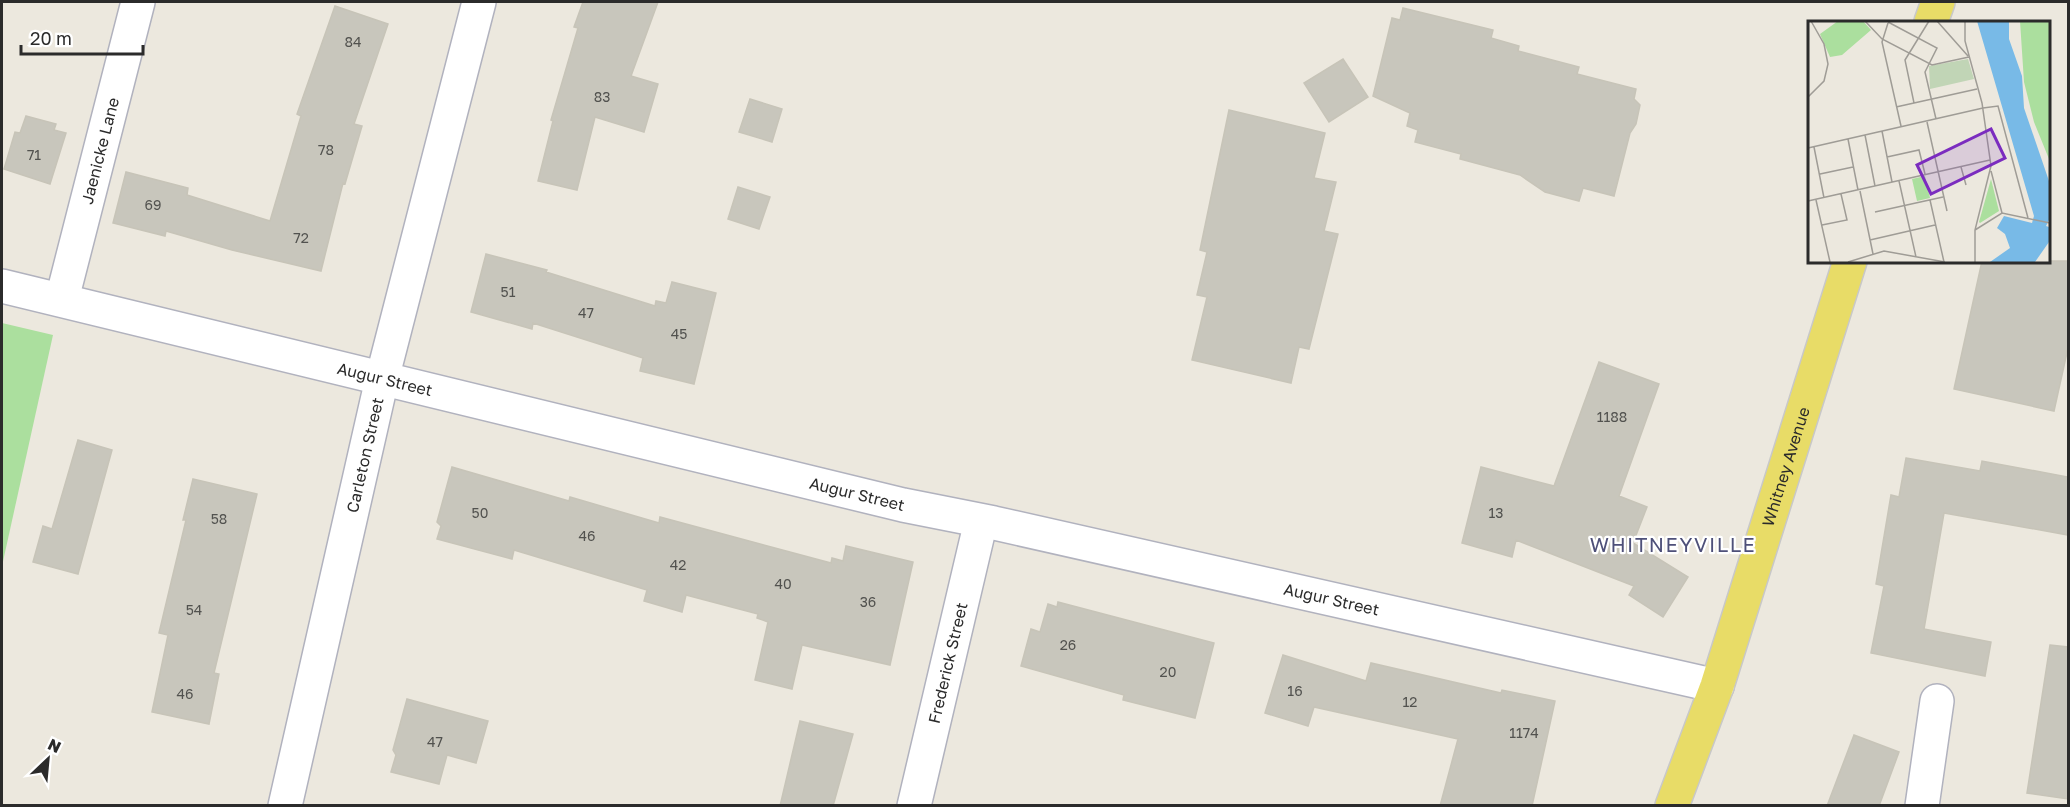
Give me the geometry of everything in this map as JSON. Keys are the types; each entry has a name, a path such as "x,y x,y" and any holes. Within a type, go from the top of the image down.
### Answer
{"main road":[{"path":"1931,21 1938,2"},
{"name":"Whitney Avenue","path":"1672,806 1717,686 1850,262"}],"street":[{"name":"Jaenicke Lane","path":"62,299 138,2"},
{"name":"Carleton Street","path":"285,806 382,379 479,2"},
{"name":"Augur Street","path":"2,286 903,505 1717,686"},
{"name":"Frederick Street","path":"914,806 981,521"},
{"path":"1922,806 1937,700"}],"green space":[{"path":"2,323 53,335 2,566"}],"building":[{"path":"583,2 658,2 631,76 658,84 644,132 595,117 577,190 538,181 553,121 551,120 578,28 574,27"},
{"path":"335,6 388,24 354,124 362,126 345,184 343,183 321,271 232,250 166,231 165,236 113,223 126,172 188,188 187,195 270,221 301,116 297,114"},
{"path":"1403,8 1493,30 1491,38 1519,46 1518,51 1579,67 1577,74 1636,89 1634,99 1640,105 1636,124 1630,133 1614,196 1583,188 1579,201 1545,192 1520,175 1460,159 1461,154 1415,142 1418,130 1407,126 1410,113 1373,96 1392,18 1400,20"},
{"path":"1343,59 1368,97 1329,122 1304,83"},
{"path":"750,99 782,109 772,142 739,132"},
{"path":"1229,110 1325,133 1314,178 1336,182 1324,231 1338,234 1309,349 1299,347 1291,383 1192,360 1207,297 1197,295 1207,252 1200,250"},
{"path":"26,116 56,124 54,130 66,133 50,184 4,169 15,132 20,133"},
{"path":"738,187 770,197 759,229 728,219"},
{"path":"486,254 547,270 546,272 655,306 656,301 666,303 672,282 716,293 694,384 640,371 643,358 533,323 532,329 471,312"},
{"path":"2068,261 2068,348 2054,411 1954,389 1982,262"},
{"path":"1599,362 1659,384 1619,496 1647,507 1633,543 1688,577 1663,617 1629,595 1634,586 1516,540 1512,557 1462,543 1481,467 1554,486"},
{"path":"78,440 112,450 78,574 33,562 43,526 52,529"},
{"path":"1906,458 1980,471 1982,461 2068,477 2068,535 1944,513 1924,629 1991,642 1985,676 1871,653 1884,586 1876,584 1891,495 1899,497"},
{"path":"452,467 569,501 570,497 659,523 660,517 831,563 832,558 843,561 846,546 913,562 890,665 802,645 792,689 755,680 768,622 757,618 758,614 686,595 682,612 644,601 647,590 514,550 512,559 437,539 441,526 437,522"},
{"path":"193,479 257,494 214,673 219,674 209,724 152,712 168,635 159,633 186,520 183,520"},
{"path":"1058,602 1214,643 1195,718 1123,700 1124,695 1021,666 1031,629 1040,632 1048,604 1057,607"},
{"path":"2050,645 2068,647 2068,799 2027,793"},
{"path":"1283,655 1366,681 1371,663 1501,693 1502,690 1555,701 1532,806 1440,806 1458,739 1314,707 1308,726 1265,713"},
{"path":"407,699 488,721 476,763 447,755 439,784 391,772 396,755 393,750"},
{"path":"800,721 853,734 833,806 780,806"},
{"path":"1854,735 1899,752 1879,806 1827,806"}],"district":[{"name":"WHITNEYVILLE","path":"1673,544"}]}
